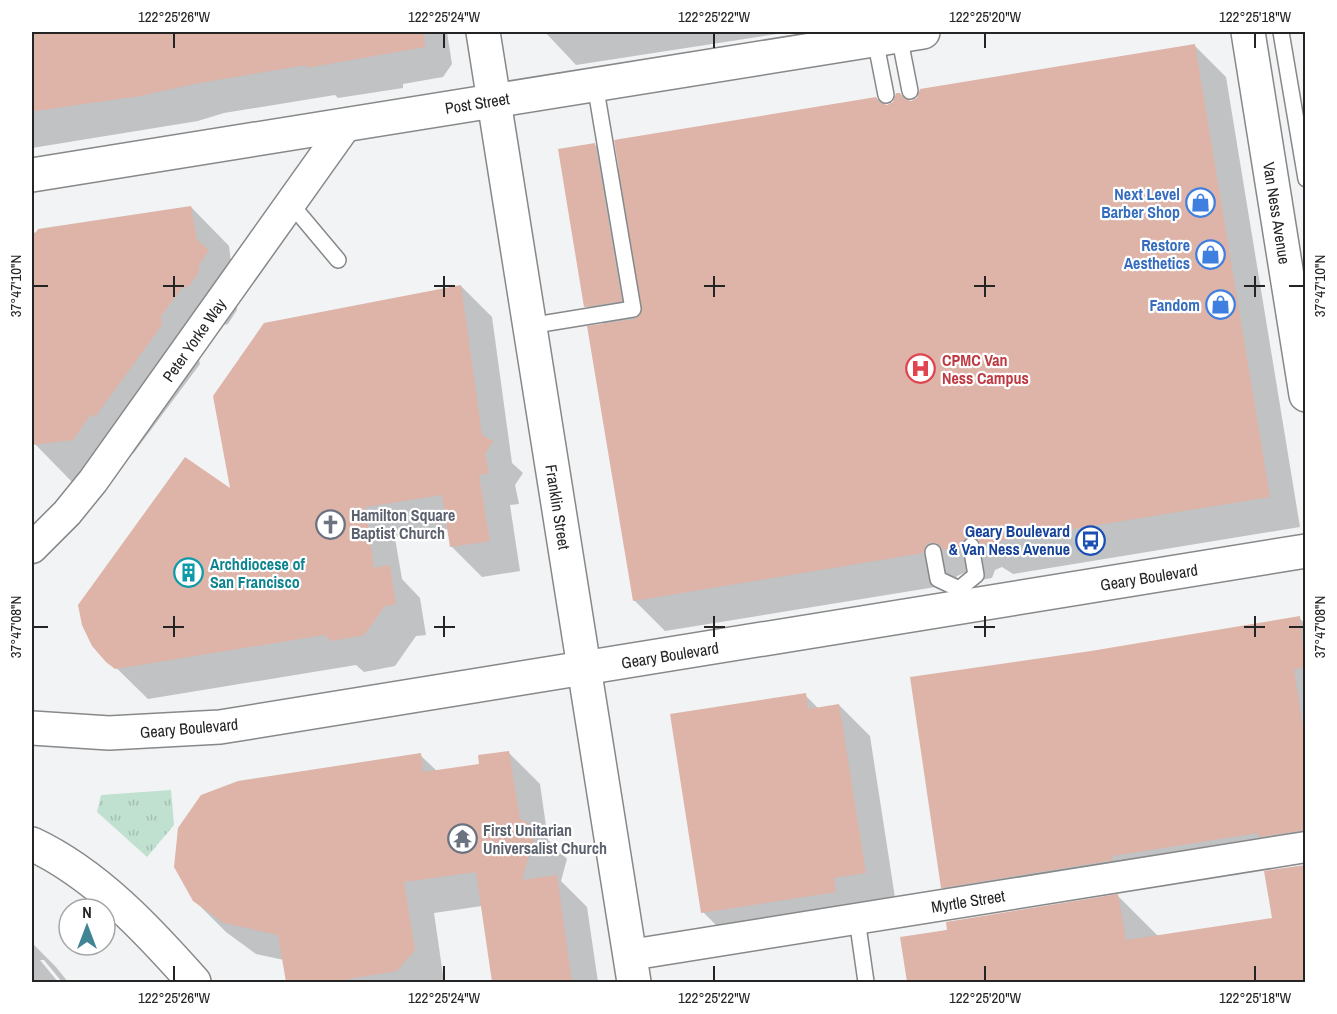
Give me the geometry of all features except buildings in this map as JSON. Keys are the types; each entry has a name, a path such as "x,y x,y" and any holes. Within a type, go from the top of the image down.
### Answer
{"main road":[{"name":"Franklin Street","path":"483,32 632,969"},
{"name":"Van Ness Avenue","path":"1248,32 1305,395"},
{"name":"Post Street","path":"32,175 899,35"},
{"name":"Geary Boulevard","path":"32,728 109,733 220,727 584,669 961,598 1305,551"},
{"path":"32,844 96,886 138,922 194,982"}],"street":[{"name":"Peter Yorke Way","path":"32,548 67,513 93,481 348,124"},
{"name":"Myrtle Street","path":"632,969 857,919 1305,847"}],"lane":[{"path":"1281,32 1305,179"},
{"path":"899,35 910,91"},
{"path":"886,95 899,35"},
{"path":"529,326 633,309 595,84"},
{"path":"291,204 338,260"},
{"path":"933,552 938,579 961,598 976,575 971,546"},
{"path":"857,919 866,982"}],"green space":[{"path":"171,790 174,825 147,857 97,812 101,795"}],"place":[{"name":"Next Level Barber Shop","path":"1201,203"},
{"name":"Restore Aesthetics","path":"1211,254"},
{"name":"Fandom","path":"1221,305"},
{"name":"CPMC Van Ness Campus","path":"921,369"},
{"name":"Hamilton Square Baptist Church","path":"330,524"},
{"name":"Geary Boulevard & Van Ness Avenue","path":"1091,540"},
{"name":"Archdiocese of San Francisco","path":"189,573"},
{"name":"First Unitarian Universalist Church","path":"462,839"}]}
